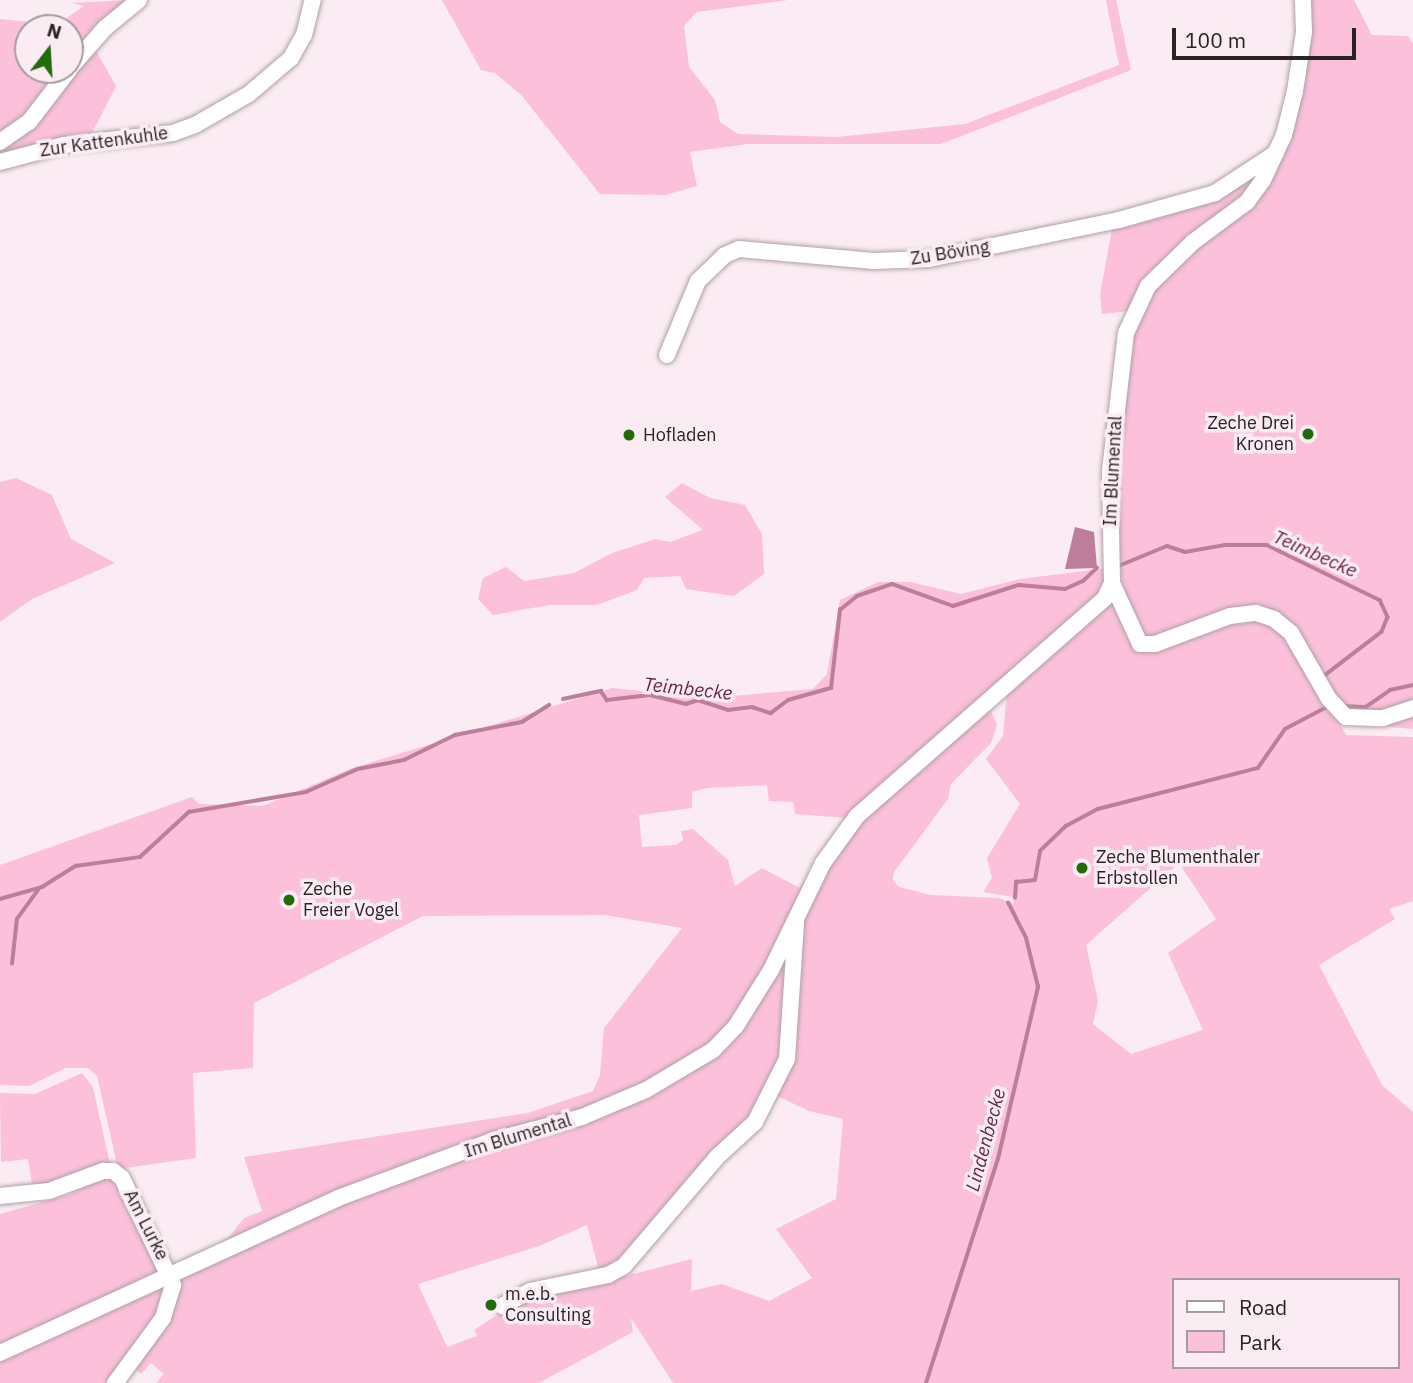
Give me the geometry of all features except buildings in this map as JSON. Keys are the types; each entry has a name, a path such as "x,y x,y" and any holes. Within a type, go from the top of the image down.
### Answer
{"street":[{"path":"84,52 105,28 139,0"},
{"name":"Zur Kattenkuhle","path":"0,162 64,145 173,133 195,125 248,94 291,58 304,35 313,0"},
{"name":"Im Blumental","path":"0,1353 338,1198 494,1140 582,1116 678,1074 736,1026 823,863 857,816 1084,621 1111,583 1110,471 1123,352 1136,305 1163,270 1247,202 1276,153 1295,91 1304,32 1303,0"},
{"path":"0,142 29,121 57,84"},
{"name":"Zu Böving","path":"667,355 698,281 725,255 739,249 873,261 929,259 1119,220 1215,193 1276,153"},
{"path":"1111,583 1140,644 1155,644 1230,616 1255,613 1274,620 1292,634 1329,699 1346,718 1383,718 1413,708"},
{"name":"Im Blumental","path":"502,1306 530,1291 608,1275 624,1266 717,1157 755,1122 779,1081 789,1049 796,917"},
{"name":"Am Lurke","path":"0,1196 49,1191 113,1171 139,1208 172,1274"},
{"path":"115,1383 163,1318 172,1294 172,1274"}],"green space":[{"path":"128,0 84,46 84,14 73,14 84,6 72,3"},
{"path":"442,0 788,0 697,12 684,26 689,67 715,100 720,122 738,134 837,137 965,124 1119,65 1106,0 1116,0 1131,70 941,144 747,144 690,152 697,186 665,195 600,194 522,96 495,73 481,70"},
{"path":"1306,0 1354,0 1372,35 1408,36 1413,44 1413,729 1352,724 1330,704 1346,735 1413,737 1413,901 1389,909 1395,919 1319,965 1382,1085 1413,1112 1413,1383 673,1383 631,1318 633,1332 539,1383 156,1383 164,1374 151,1363 141,1374 131,1365 178,1280 232,1244 227,1240 244,1218 262,1211 244,1157 528,1113 593,1091 600,1075 604,1028 682,928 605,915 423,916 254,1003 253,1068 193,1073 196,1158 118,1169 97,1076 88,1068 66,1068 29,1086 0,1085 0,865 192,797 199,804 263,806 350,769 612,688 708,698 813,689 827,674 840,600 878,582 910,582 961,594 1020,579 1109,568 1101,596 848,818 795,814 793,802 769,801 767,785 708,788 692,792 692,808 639,815 642,847 676,845 683,840 681,831 693,829 728,860 735,886 762,868 800,888 817,861 827,863 865,814 986,710 991,711 997,725 991,743 951,784 948,799 894,872 893,880 899,887 930,895 999,898 1014,904 1013,897 983,892 992,878 987,858 1020,804 986,759 1003,736 1007,692 1112,599 1134,645 1266,613 1146,642 1125,599 1114,522 1128,311 1102,314 1100,294 1113,224 1217,195 1273,172","holes":["1179,863 1216,919 1168,953 1203,1030 1131,1054 1093,1024 1098,1001 1086,945","775,1095 809,1111 843,1119 836,1199 776,1229 812,1278 769,1301 722,1284 691,1291 692,1259 625,1276","587,1225 601,1278 521,1300 474,1330 477,1336 447,1347 418,1284 539,1246"]},
{"path":"0,19 14,20 14,84 52,84 26,117 0,136"},
{"path":"94,47 116,86 91,135 0,158 0,148 60,84 84,84 84,58"},
{"path":"16,478 52,495 71,539 115,563 32,599 0,622 0,482"},
{"path":"682,483 710,498 745,505 762,534 764,574 734,596 686,589 680,576 644,578 637,590 597,605 549,605 493,615 478,599 483,578 506,567 524,581 574,573 612,553 656,539 670,542 703,530 665,497"},
{"path":"82,1073 93,1087 110,1164 33,1191 28,1159 1,1162 0,1093 35,1094"},
{"path":"99,1177 115,1177 163,1271 0,1349 0,1214 71,1194"},
{"path":"165,1281 169,1296 113,1383 0,1383 0,1356"}],"shaded area":[{"path":"1075,527 1094,532 1097,568 1065,569"}],"waterway":[{"name":"Teimbecke","path":"1121,565 1167,546 1185,552 1225,545 1267,545 1380,600 1388,617 1382,632 1322,678"},
{"name":"Teimbecke","path":"563,699 601,691 607,700 650,695 686,704 698,700 728,710 752,707 771,713 788,700 831,688 840,610 857,596 892,584 953,606 1019,585 1065,589 1083,581 1097,568"},
{"name":"Lindenbecke","path":"1344,706 1366,707 1390,690 1413,685"},
{"name":"Teimbecke","path":"0,899 42,887 76,866 140,857 189,812 306,792 358,769 404,760 455,735 522,722 549,705"},
{"name":"Lindenbecke","path":"1015,898 1016,882 1035,880 1040,851 1066,826 1098,809 1258,768 1285,729 1329,706"},
{"path":"12,964 17,919 38,890"},
{"name":"Lindenbecke","path":"926,1383 998,1159 1038,987 1026,938 1008,903"}],"place":[{"name":"Zeche Drei Kronen","path":"1308,434"},
{"name":"Hofladen","path":"629,435"},
{"name":"Zeche Blumenthaler Erbstollen","path":"1082,868"},
{"name":"Zeche Freier Vogel","path":"289,900"},
{"name":"m.e.b. Consulting","path":"491,1305"}]}
